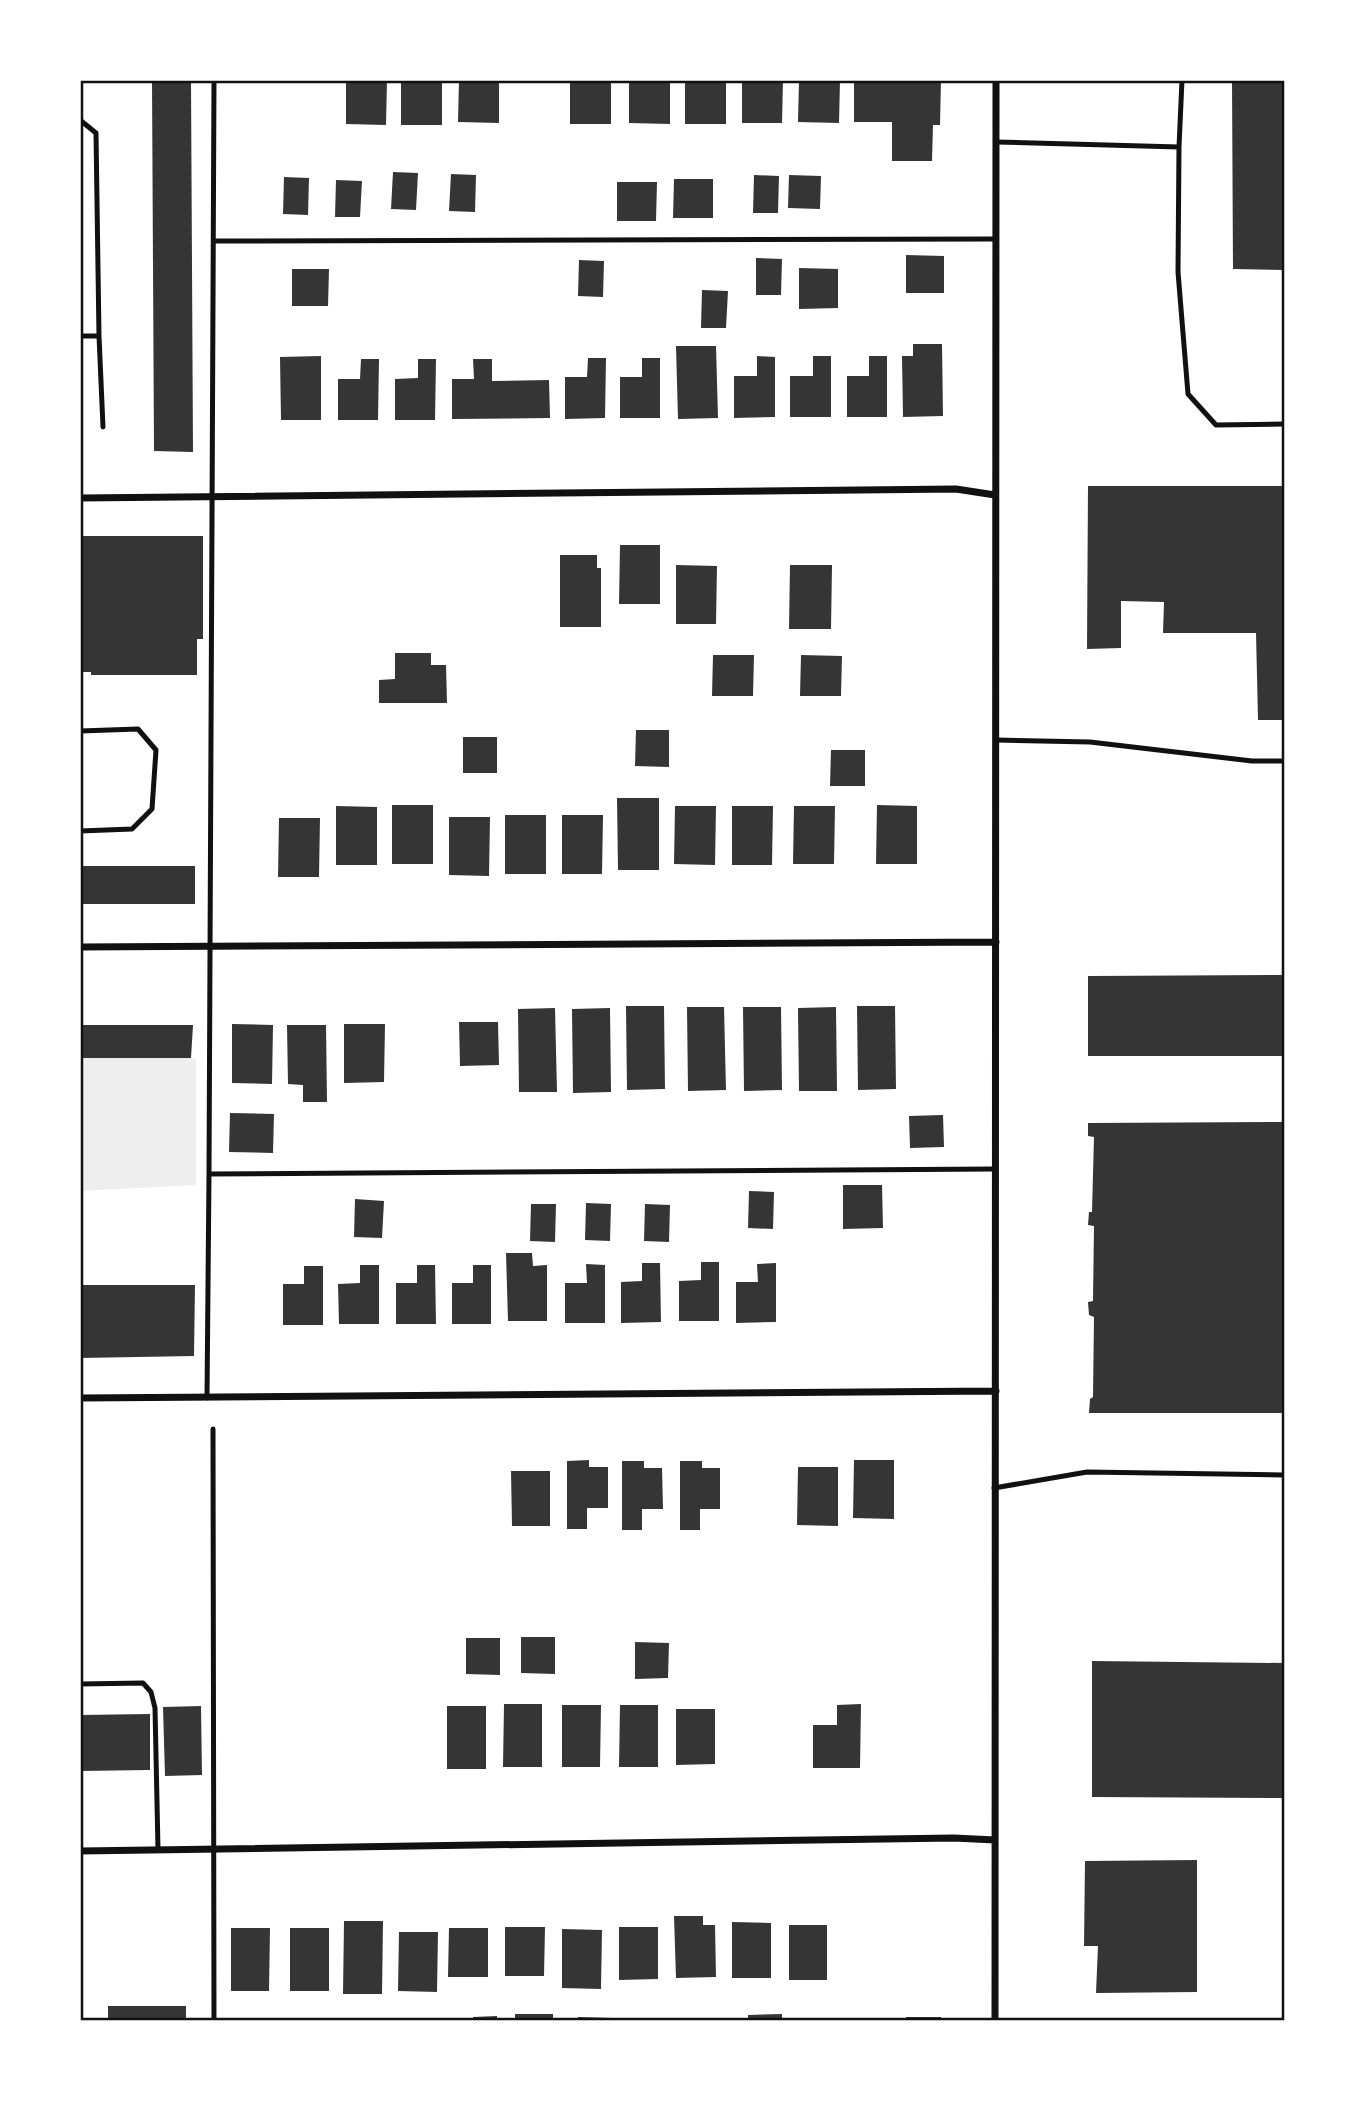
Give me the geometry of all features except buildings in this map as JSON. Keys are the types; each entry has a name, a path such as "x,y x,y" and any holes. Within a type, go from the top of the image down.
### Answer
{"street":[{"path":"995,2021 996,80"},
{"path":"80,498 956,489 995,495"},
{"path":"80,947 996,942"},
{"path":"80,1398 996,1391"},
{"path":"80,1851 954,1838 995,1840"}],"lane":[{"path":"207,1398 214,497 214,80"},
{"path":"1182,80 1178,272 1188,394 1216,425 1284,424"},
{"path":"80,120 96,133 103,427"},
{"path":"996,142 1179,147"},
{"path":"214,241 996,239"},
{"path":"80,335 99,336"},
{"path":"80,731 138,729 156,750 152,809 132,829 80,831"},
{"path":"996,740 1090,743 1252,761 1284,761"},
{"path":"209,1174 995,1169"},
{"path":"213,1429 214,2021"},
{"path":"995,1488 1087,1472 1284,1475"},
{"path":"80,1684 143,1683 151,1692 155,1708 158,1849"}],"shaded area":[{"path":"81,1058 196,1060 196,1185 81,1191"}]}
